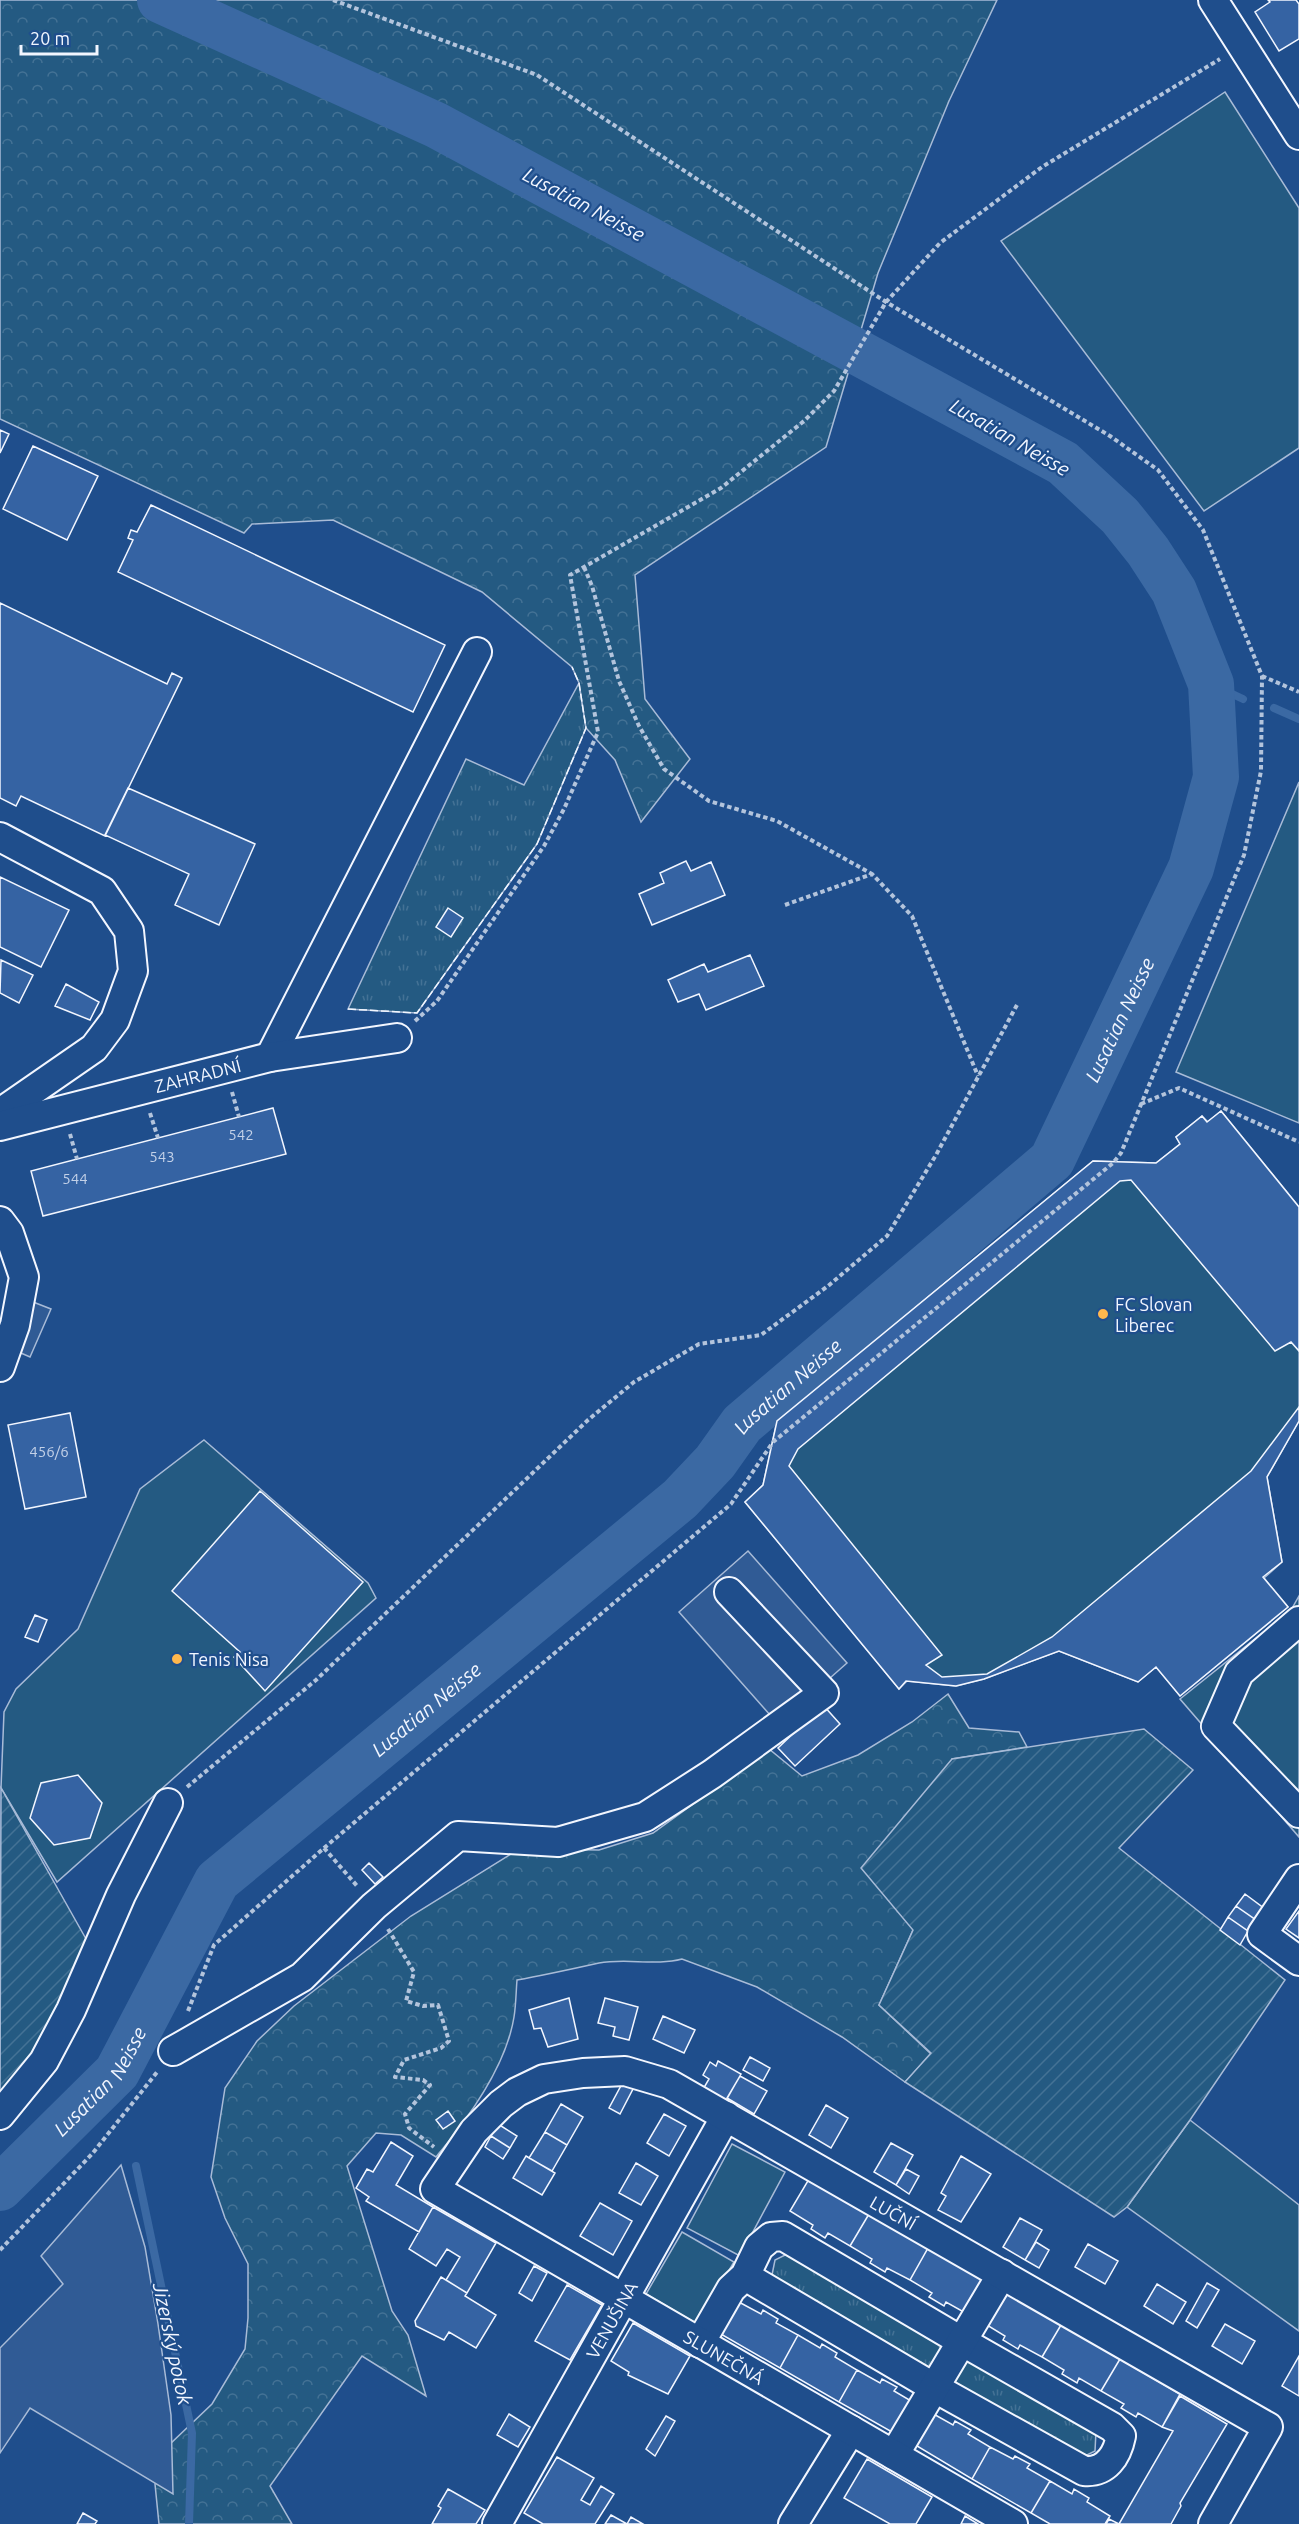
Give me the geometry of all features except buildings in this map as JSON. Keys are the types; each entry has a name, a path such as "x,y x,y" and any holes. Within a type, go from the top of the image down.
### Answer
{"street":[{"path":"1213,0 1299,135"},
{"path":"270,1057 477,652"},
{"path":"0,837 102,891 129,931 133,970 115,1020 94,1048 0,1113"},
{"name":"ZAHRADNÍ","path":"0,1126 270,1057 397,1038"},
{"path":"0,1221 9,1233 24,1277 15,1325 0,1367"},
{"path":"173,2051 302,1977 374,1906 458,1836 558,1842 645,1817 712,1774 824,1693 729,1592"},
{"path":"1299,1621 1239,1673 1216,1726 1299,1814"},
{"path":"0,2115 50,2051 71,2010 121,1895 168,1803"},
{"path":"1299,1879 1262,1934 1299,1960"},
{"name":"LUČNÍ","path":"435,2189 474,2131 501,2104 517,2092 544,2079 583,2073 625,2071 669,2084 1268,2427 1213,2524"},
{"name":"VENUŠINA","path":"504,2522 622,2298 726,2116"},
{"name":"SLUNEČNÁ","path":"435,2189 1013,2524"},
{"path":"700,2343 731,2289 745,2276 759,2247 771,2237 783,2236 1112,2427 1121,2436 1118,2451 1107,2465 1096,2472 1084,2471 935,2388 745,2276"},
{"path":"894,2455 1002,2274"},
{"path":"793,2524 851,2430"}],"path":[{"path":"0,2250 92,2154 173,2051 214,1945 324,1848 731,1504 773,1442 1113,1163 1120,1154 1244,855 1261,771 1262,676 1203,530 1158,470 1110,435 886,302 537,75 333,0"},
{"path":"397,1038 436,1001 544,846 564,809 598,732 570,575 721,488 804,421 834,391 886,302 940,243 1042,167 1241,46"},
{"path":"584,567 605,629 619,681 639,726 664,769 709,801 777,820 872,874 912,916 978,1077"},
{"path":"1262,676 1299,692"},
{"path":"785,905 872,874"},
{"path":"168,1803 316,1680 588,1420 634,1382 699,1344 761,1335 828,1286 887,1236 936,1155 1018,1003"},
{"path":"1141,1104 1179,1088 1299,1142"},
{"path":"414,1972 406,2001 423,2007 438,2005 449,2040 441,2048 404,2060 395,2077 423,2080 430,2085 405,2114 409,2128 453,2162"}],"green space":[{"path":"0,0 997,0 949,101 878,273 826,447 635,575 645,699 690,759 641,822 615,760 586,728 579,683 572,667 482,592 333,520 252,524 244,533 0,419"},
{"path":"1225,92 1299,208 1299,448 1204,511 1001,241"},
{"path":"579,683 586,728 537,844 417,1013 348,1009 466,759 524,785"},
{"path":"1299,782 1299,1123 1176,1072"},
{"name":"FC Slovan Liberec","path":"1221,1111 1299,1207 1299,1421 1267,1477 1282,1562 1264,1578 1288,1607 1180,1696 1156,1667 1138,1682 1059,1651 984,1679 956,1686 907,1681 899,1689 745,1502 763,1485 777,1421 1093,1161 1156,1163 1180,1144 1176,1137 1202,1116 1208,1122"},
{"name":"Tenis Nisa","path":"204,1440 368,1583 376,1598 57,1882 1,1788 4,1712 16,1689 78,1629 140,1489"},
{"path":"1299,1596 1299,1837 1180,1699 1291,1610"},
{"path":"948,1694 969,1728 1019,1732 1027,1747 952,1759 913,1930 879,2005 931,2054 905,2082 842,2037 757,1987 682,1959 662,1962 599,1963 517,1980 514,2017 503,2055 473,2109 436,2157 401,2135 376,2133 347,2166 392,2311 408,2335 426,2396 362,2356 270,2486 292,2524 159,2524 155,2484 168,2446 212,2404 245,2349 248,2318 248,2264 225,2218 211,2177 225,2088 257,2041 294,2006 411,1916 519,1849 599,1850 653,1833 769,1749 802,1776 858,1755 912,1722"},
{"path":"1144,1729 1193,1770 1119,1848 1285,1980 1190,2120 1127,2207 1114,2217 905,2082 931,2053 879,2005 913,1930 861,1868 952,1759"},
{"path":"1,1788 90,1946 42,2057 0,2104"},
{"path":"1190,2120 1299,2205 1299,2331 1127,2207"},
{"path":"732,2144 785,2172 740,2256 687,2228"},
{"path":"682,2232 734,2262 697,2324 646,2294"},
{"path":"787,2254 946,2348 942,2360 926,2370 772,2275 775,2260"},
{"path":"970,2358 1096,2431 1095,2451 1083,2457 957,2385 953,2377 962,2361"}],"shaded area":[{"path":"28,1300 51,1309 30,1357 14,1350"},
{"path":"748,1551 847,1663 778,1724 679,1612"},
{"path":"121,2165 145,2247 158,2324 171,2415 173,2494 30,2408 0,2453 0,2348 63,2284 41,2256"}],"waterway":[{"name":"Lusatian Neisse","path":"0,2188 117,2072 217,1881 680,1499 715,1462 742,1424 1052,1160 1191,868 1216,777 1211,684 1174,591 1148,551 1120,516 1063,463 436,125 160,0"},
{"path":"1211,684 1243,699"},
{"path":"1274,708 1299,719"},
{"name":"Jizerský potok","path":"136,2166 192,2433 189,2524"}],"fence":[{"path":"348,1009 417,1013 537,844 586,728 579,683 572,667"}],"place":[{"name":"FC Slovan Liberec","path":"1103,1314"},
{"name":"Tenis Nisa","path":"177,1659"}]}
